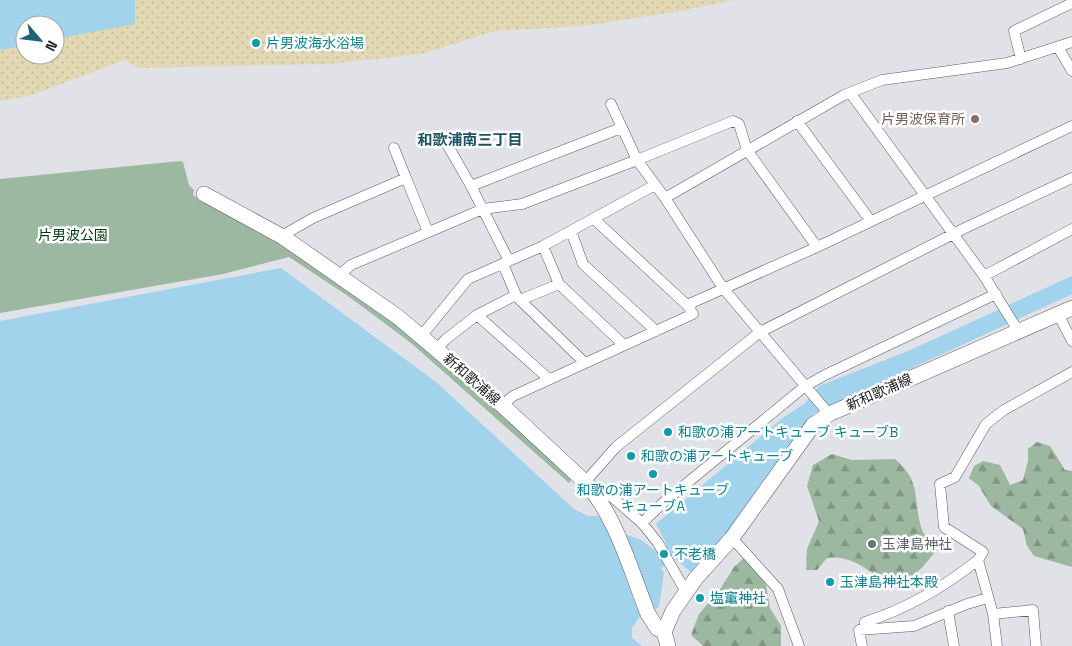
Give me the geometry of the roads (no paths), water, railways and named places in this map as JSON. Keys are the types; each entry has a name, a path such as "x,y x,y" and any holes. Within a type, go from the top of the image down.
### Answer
{"main road":[{"name":"新和歌浦線","path":"204,194 283,237 340,275 422,336 502,405 586,482 597,495 607,512 648,614 666,639"},
{"name":"新和歌浦線","path":"666,639 673,611 686,592 732,538 813,425 827,412 1016,327 1065,311"}],"street":[{"path":"1021,58 1014,31 1072,3"},
{"path":"665,198 844,95 851,94 882,80 1007,63 1072,42"},
{"path":"1058,47 1072,71"},
{"path":"851,94 984,276 1016,327"},
{"path":"611,104 637,160 665,198 722,288 827,412"},
{"path":"340,275 351,265 483,209 522,204 733,121 739,124 748,150 817,247"},
{"path":"798,121 870,220"},
{"path":"687,305 817,247 870,220 1072,126"},
{"path":"471,186 621,128"},
{"path":"444,139 483,209 506,263 518,298 585,363"},
{"path":"394,148 428,232"},
{"path":"283,237 313,218 406,178"},
{"path":"586,482 616,447 760,332 953,235 1072,178"},
{"path":"422,336 468,279 571,232 655,185"},
{"path":"502,405 513,396 693,314 687,305 594,219"},
{"path":"984,276 1072,229"},
{"path":"571,232 583,264 656,330"},
{"path":"543,246 559,284 624,345"},
{"path":"437,349 445,340 477,315 559,284"},
{"path":"642,523 664,502 825,374 996,294"},
{"path":"1065,311 1072,340"},
{"path":"477,315 549,379"},
{"path":"865,629 865,622 903,608 959,576 978,560 983,552 944,527 940,484 955,477 986,424 1004,410 1072,372"},
{"path":"597,495 611,496 642,523 658,543 686,592"},
{"path":"732,538 778,589 799,646"},
{"path":"978,560 993,614 998,646"},
{"path":"862,646 859,630 914,626 948,611 988,598"},
{"path":"903,608 908,626"},
{"path":"993,614 1032,610 1036,646"},
{"path":"948,611 954,646"}],"water":[{"path":"0,0 135,0 135,24 65,37 65,15 15,15 15,47 0,50"},
{"path":"281,268 436,382 574,509 588,516 598,516 617,531 641,540 656,551 667,545 656,524 784,417 804,404 819,386 908,351 1072,276 1072,294 813,414 740,518 691,572 675,559 661,568 664,573 659,607 640,616 632,628 632,638 642,646 0,646 0,321"}],"place":[{"name":"片男波海水浴場","path":"256,43"},
{"name":"片男波保育所","path":"975,119"},
{"name":"和歌の浦アートキューブ キューブB","path":"668,432"},
{"name":"和歌の浦アートキューブ","path":"631,456"},
{"name":"和歌の浦アートキューブ キューブA","path":"653,474"},
{"name":"玉津島神社","path":"872,544"},
{"name":"不老橋","path":"664,554"},
{"name":"玉津島神社本殿","path":"830,582"},
{"name":"塩竃神社","path":"700,598"}],"district":[{"name":"和歌浦南三丁目","path":"470,140"}],"park label":[{"name":"片男波公園","path":"73,235"}]}
